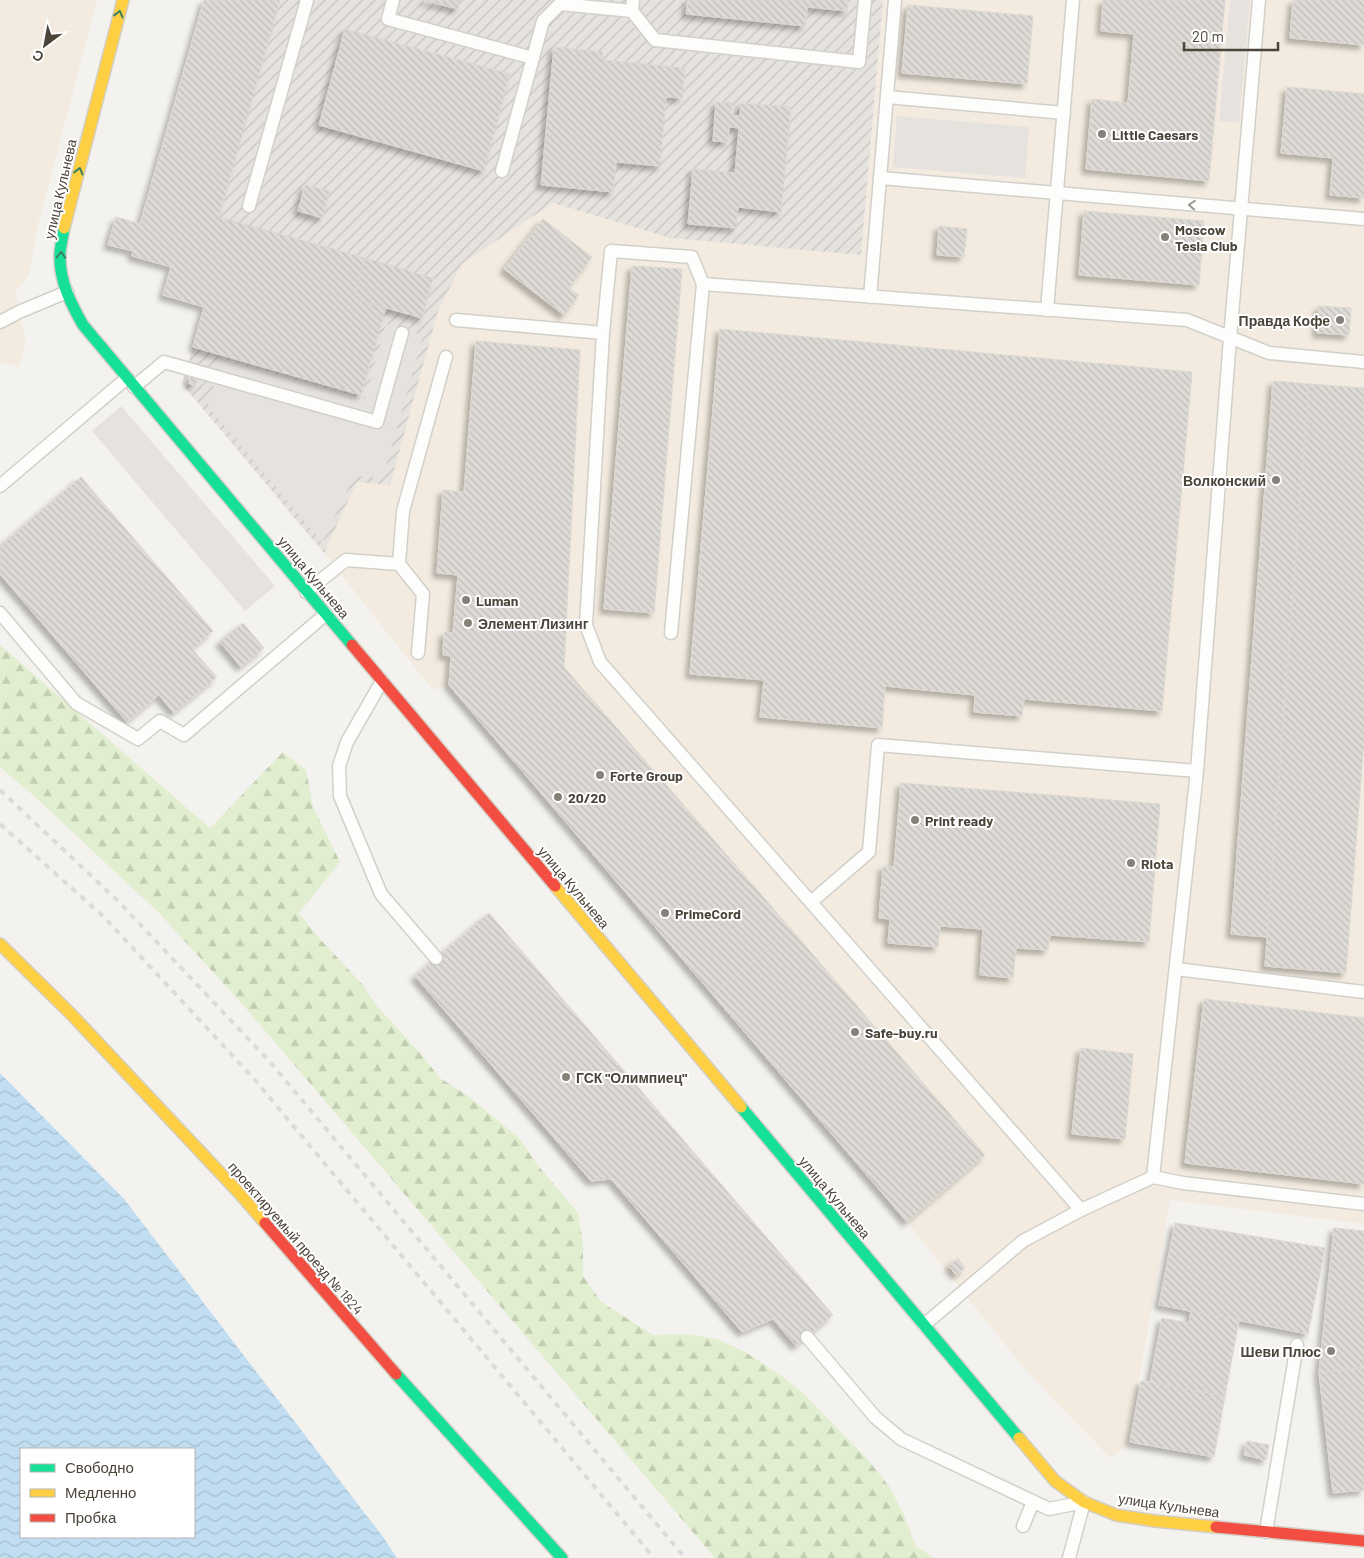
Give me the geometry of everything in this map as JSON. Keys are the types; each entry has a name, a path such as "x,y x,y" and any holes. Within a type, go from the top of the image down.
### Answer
{"street":[{"name":"улица Кульнева","path":"122,0 64,228 60,257 71,304 83,325 1055,1481 1084,1502 1116,1515 1364,1541"},
{"name":"проектируемый проезд № 1824","path":"0,944 71,1014 240,1194 375,1351 562,1558"}],"lane":[{"path":"249,206 307,0"},
{"path":"393,0 388,19 533,58"},
{"path":"502,171 543,21 560,4 633,6 655,40 859,62 865,0"},
{"path":"870,296 895,0"},
{"path":"1047,310 1074,0"},
{"path":"1153,1177 1196,771 1230,338 1260,0"},
{"path":"887,98 1064,113"},
{"path":"880,178 1364,219"},
{"path":"671,634 703,284 692,256 611,251 603,333 586,625 600,662 1081,1210"},
{"path":"703,284 1188,320 1269,353 1364,362"},
{"path":"0,322 67,292"},
{"path":"456,320 603,333"},
{"path":"0,486 130,383 164,362 377,422 402,333"},
{"path":"418,653 423,594 399,564 403,511 446,357"},
{"path":"306,592 346,560 399,564"},
{"path":"0,613 76,703 138,739 160,720 184,735 326,614"},
{"path":"382,681 347,742 340,766 340,796 381,894 436,958"},
{"path":"811,902 869,852 878,745 1196,771"},
{"path":"1176,969 1364,992"},
{"path":"924,1325 1023,1241 1081,1210 1153,1177 1364,1204"},
{"path":"807,1337 875,1417 901,1439 1049,1509 1084,1502 1068,1558"},
{"path":"1266,1532 1297,1345"},
{"path":"1023,1526 1033,1502"}],"shaded area":[{"path":"0,0 97,0 37,229 29,275 15,292 26,343 19,368 11,364 0,363"},
{"path":"204,0 883,0 861,255 670,238 553,203 462,264 438,311 390,485 357,482 324,553 182,384 204,307 171,267 132,256 132,251 108,245 116,217 141,224"},
{"path":"883,0 1364,0 1364,1224 1170,1200 1128,1444 1110,1458 1024,1368 907,1222 449,685 433,690 324,553 357,482 390,484 438,311 462,264 553,203 670,238 861,255"},
{"path":"1230,0 1250,0 1239,123 1219,121"},
{"path":"897,116 1029,127 1025,178 893,167"},
{"path":"386,324 423,335 383,478 354,476 322,542 208,406 221,359 365,399"},
{"path":"121,406 275,586 245,611 92,431"}],"green space":[{"path":"0,645 210,828 283,752 306,770 313,807 340,862 299,913 318,937 364,986 376,1005 440,1078 468,1096 518,1137 536,1163 578,1213 583,1244 583,1276 601,1302 653,1335 685,1334 717,1339 745,1352 801,1391 868,1460 889,1486 904,1515 915,1545 934,1558 715,1558 244,1006 159,913 34,796 0,767"}],"water":[{"path":"0,1073 124,1199 383,1537 397,1558 0,1558"}],"building":[{"path":"204,0 280,0 219,217 365,258 354,299 386,308 361,395 193,347 204,307 163,295 171,267 132,256 133,251 108,245 116,217 140,224"},
{"path":"423,0 460,0 458,9"},
{"path":"688,0 848,0 847,11 807,7 805,26 686,14"},
{"path":"1103,0 1225,0 1209,181 1086,169 1092,99 1128,103 1134,34 1101,31"},
{"path":"1293,0 1364,0 1364,45 1290,38"},
{"path":"908,5 1033,16 1027,84 902,73"},
{"path":"345,29 510,74 484,171 319,125"},
{"path":"554,47 603,52 602,60 685,68 682,98 666,97 660,166 616,162 613,192 541,185"},
{"path":"1287,87 1364,94 1364,198 1330,195 1333,158 1281,153"},
{"path":"716,102 732,103 731,115 740,116 741,103 791,107 781,212 738,207 736,228 688,224 693,169 735,173 739,128 729,127 728,142 713,141"},
{"path":"305,185 330,191 322,218 298,211"},
{"path":"1084,211 1204,221 1199,285 1079,275"},
{"path":"543,219 592,257 569,288 579,295 564,315 504,269"},
{"path":"939,226 967,229 964,257 937,255"},
{"path":"365,258 433,278 422,318 354,299"},
{"path":"632,266 682,269 654,613 604,609"},
{"path":"1319,306 1351,308 1349,335 1317,333"},
{"path":"720,329 1192,372 1162,711 1024,699 1022,716 974,712 975,695 885,686 882,728 760,717 764,680 690,674"},
{"path":"476,341 580,350 564,667 791,929 713,995 449,685 451,656 443,655 444,632 453,633 458,575 437,573 443,490 464,492"},
{"path":"191,375 198,377 195,385 189,384"},
{"path":"1273,381 1309,384 1267,937 1231,934"},
{"path":"1309,384 1364,388 1364,740 1346,973 1265,966"},
{"path":"81,477 213,631 192,649 217,677 174,713 159,695 127,722 0,574 0,546"},
{"path":"243,623 264,648 241,667 220,642"},
{"path":"901,783 1160,804 1149,942 1050,935 1048,950 1016,948 1013,978 980,975 983,929 940,926 938,947 888,943 890,919 879,918 883,866 894,867"},
{"name":"ГСК \"Олимпиец\"","path":"489,913 833,1315 796,1346 773,1319 742,1332 611,1179 591,1181 415,976"},
{"path":"791,929 985,1155 907,1222 713,995"},
{"path":"1204,999 1364,1018 1364,1184 1185,1163"},
{"path":"1081,1048 1133,1054 1125,1139 1072,1134"},
{"path":"1175,1223 1325,1248 1308,1334 1159,1305"},
{"path":"1334,1228 1364,1231 1364,1367 1319,1373"},
{"path":"958,1258 965,1268 956,1275 949,1266"},
{"path":"1191,1311 1239,1320 1225,1396 1150,1382 1162,1318 1189,1323"},
{"path":"1364,1368 1364,1490 1333,1493 1319,1373"},
{"path":"1141,1381 1225,1396 1214,1457 1130,1442"},
{"path":"1247,1441 1269,1445 1266,1460 1244,1455"}],"railway":[{"path":"0,790 119,902 271,1063 685,1558"},
{"path":"0,824 104,917 255,1080 654,1558"}],"traffic: fast":[{"path":"64,228 60,252 61,274 70,300 83,325 352,645"},
{"path":"741,1107 1019,1438"},
{"path":"396,1374 562,1558"}],"traffic: slow":[{"path":"64,228 123,0"},
{"path":"555,886 741,1107"},
{"path":"0,944 71,1014 265,1223"},
{"path":"1019,1438 1055,1481 1084,1502 1116,1515 1216,1527"}],"traffic: jam":[{"path":"352,645 555,886"},
{"path":"265,1223 396,1374"},
{"path":"1216,1527 1364,1541"}],"place":[{"name":"Little Caesars","path":"1102,134"},
{"name":"Moscow Tesla Club","path":"1165,237"},
{"name":"Правда Кофе","path":"1340,320"},
{"name":"Волконский","path":"1276,480"},
{"name":"Luman","path":"466,600"},
{"name":"Элемент Лизинг","path":"468,623"},
{"name":"Forte Group","path":"600,775"},
{"name":"20/20","path":"558,797"},
{"name":"Print ready","path":"915,820"},
{"name":"Riota","path":"1131,863"},
{"name":"PrimeCord","path":"665,913"},
{"name":"Safe-buy.ru","path":"855,1032"},
{"name":"ГСК \"Олимпиец\"","path":"566,1077"},
{"name":"Шеви Плюс","path":"1331,1351"}]}
